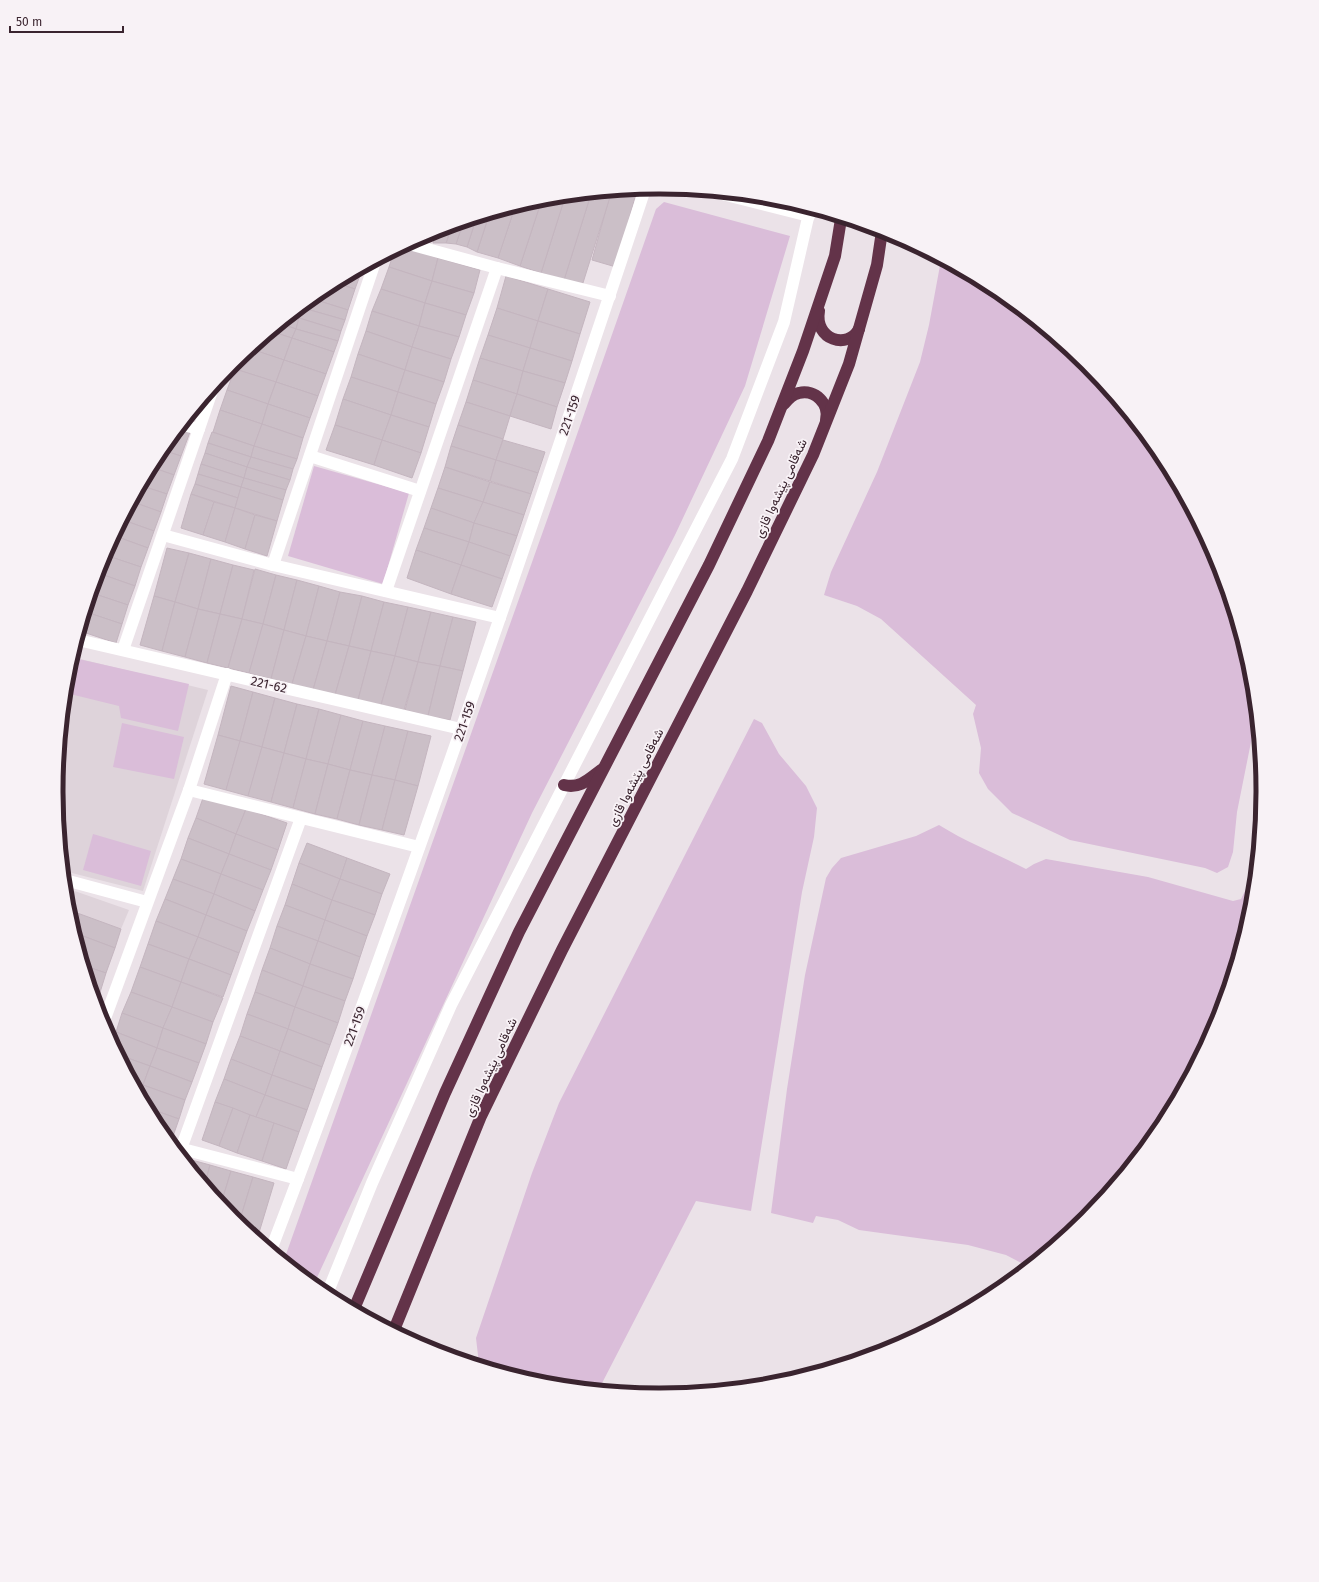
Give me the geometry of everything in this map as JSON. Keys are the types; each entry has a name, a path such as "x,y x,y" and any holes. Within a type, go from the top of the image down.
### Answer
{"highway":[{"path":"356,1305 445,1094 520,932 709,565 768,442 803,351 835,256 840,223"},
{"name":"شەقامی پێشەوا قازی","path":"396,1326 481,1116 562,950 747,591 813,455 849,364 877,265 881,237"},
{"path":"820,300 818,319 819,326 823,333 836,340 844,340 851,337 859,329"},
{"path":"782,406 791,396 798,393 812,393 823,402 826,409 827,416 825,425"},
{"path":"564,785 575,787 580,786 605,767"}],"street":[{"name":"221-159","path":"274,1245 419,847 500,618 643,195"},
{"path":"329,1288 372,1184 451,1005 732,460 784,322 810,214"},
{"path":"417,246 610,296"},
{"path":"273,565 374,267"},
{"path":"386,591 497,268"},
{"path":"123,650 209,401"},
{"path":"188,426 199,429"},
{"path":"310,456 420,491"},
{"path":"163,535 273,565 500,618"},
{"name":"221-62","path":"82,641 461,728"},
{"path":"106,1015 189,790 228,674"},
{"path":"189,790 419,847"},
{"path":"179,1144 301,818"},
{"path":"70,881 147,902"},
{"path":"183,1149 298,1179"}],"shaded area":[{"path":"664,202 790,236 745,386 675,535 532,813 316,1279 286,1255 656,209"},
{"path":"940,265 958,274 991,295 1023,318 1081,369 1133,428 1176,493 1194,527 1211,563 1236,637 1245,675 1253,732 1237,812 1233,852 1228,867 1217,873 1205,868 1070,840 1012,813 988,789 979,773 981,748 973,714 976,705 881,619 857,606 824,595 831,572 877,472 920,362 929,325"},
{"path":"314,466 409,493 383,584 288,556"},
{"path":"78,658 208,690 143,891 68,872 64,830 64,752 68,713"},
{"path":"78,659 189,684 178,731 121,718 119,706 71,694"},
{"path":"754,719 762,723 779,754 806,786 817,808 814,837 802,892 751,1211 696,1201 602,1384 543,1376 478,1359 476,1338 532,1173 559,1103"},
{"path":"122,723 184,737 174,779 113,767"},
{"path":"939,825 1026,869 1046,859 1148,877 1233,901 1241,899 1247,887 1255,834 1245,907 1236,945 1211,1019 1176,1089 1133,1154 1108,1184 1081,1213 1023,1264 1006,1255 968,1245 859,1230 838,1220 816,1216 813,1223 771,1213 787,1089 805,975 826,878 841,858 916,836"},
{"path":"93,834 151,851 141,886 83,870"},
{"path":"71,890 129,910 121,929 75,913"}],"building":[{"path":"629,196 635,197 616,267 592,260 610,197"},
{"path":"610,197 582,286 564,280 589,199"},
{"path":"589,199 564,280 541,273 563,203"},
{"path":"563,203 541,273 520,266 539,207"},
{"path":"539,207 520,266 498,258 513,213"},
{"path":"513,213 498,258 477,252 487,220"},
{"path":"487,220 477,252 467,247 474,224"},
{"path":"474,224 467,247 456,244 461,229"},
{"path":"461,229 456,244 446,243 450,233"},
{"path":"450,233 446,243 433,243 434,239"},
{"path":"411,249 438,258 432,281 389,267 392,258"},
{"path":"438,258 480,270 474,293 432,281"},
{"path":"389,267 432,281 425,303 381,289"},
{"path":"506,276 548,289 538,321 497,308"},
{"path":"356,277 359,278 355,289 343,285"},
{"path":"432,281 474,293 466,315 425,303"},
{"path":"343,285 355,289 348,310 320,301"},
{"path":"381,289 425,303 419,326 372,311"},
{"path":"548,289 590,302 580,334 538,321"},
{"path":"320,301 348,310 345,320 308,309"},
{"path":"425,303 466,315 459,337 419,326"},
{"path":"497,308 538,321 530,348 488,335"},
{"path":"308,309 345,320 341,331 299,318 300,315"},
{"path":"372,311 419,326 412,347 366,331"},
{"path":"297,317 299,318 296,329 287,326"},
{"path":"299,318 341,331 338,341 296,329"},
{"path":"538,321 580,334 572,361 530,348"},
{"path":"287,326 296,329 292,338 277,333"},
{"path":"419,326 459,337 451,359 412,347"},
{"path":"296,329 338,341 334,352 292,338"},
{"path":"366,331 412,347 405,370 358,354"},
{"path":"277,333 292,338 284,360 257,351"},
{"path":"488,335 530,348 523,371 480,358"},
{"path":"292,338 334,352 326,374 284,360"},
{"path":"412,347 451,359 444,382 405,370"},
{"path":"530,348 572,361 565,383 523,371"},
{"path":"257,351 284,360 276,382 237,370"},
{"path":"358,354 405,370 398,392 351,377"},
{"path":"480,358 523,371 517,394 473,380"},
{"path":"284,360 326,374 318,396 276,382"},
{"path":"237,370 276,382 268,404 227,390 233,374"},
{"path":"405,370 444,382 436,404 398,392"},
{"path":"523,371 565,383 557,407 517,394"},
{"path":"351,377 398,392 391,415 343,399"},
{"path":"473,380 517,394 510,416 466,402"},
{"path":"276,382 318,396 310,418 268,404"},
{"path":"227,390 268,404 262,424 220,410"},
{"path":"398,392 436,404 429,427 391,415"},
{"path":"517,394 557,407 551,429 510,416"},
{"path":"343,399 391,415 382,440 335,425"},
{"path":"466,402 510,416 503,439 458,425"},
{"path":"268,404 310,418 303,438 262,424"},
{"path":"220,410 262,424 254,446 213,432"},
{"path":"391,415 429,427 421,453 382,440"},
{"path":"262,424 303,438 297,459 254,446"},
{"path":"335,425 382,440 374,465 326,450"},
{"path":"458,425 503,439 496,460 451,446"},
{"path":"184,430 190,432 181,456 169,452"},
{"path":"212,432 254,446 251,457 208,443"},
{"path":"382,440 421,453 412,478 374,465"},
{"path":"503,440 545,452 538,473 496,460"},
{"path":"208,443 251,457 247,467 205,453"},
{"path":"254,446 297,459 293,469 251,457"},
{"path":"451,446 496,460 490,481 445,467"},
{"path":"169,452 181,456 174,475 158,469"},
{"path":"205,453 247,467 244,478 201,464"},
{"path":"251,457 293,469 290,480 247,467"},
{"path":"496,460 538,473 531,494 490,481"},
{"path":"201,464 244,478 241,487 198,474"},
{"path":"247,467 290,480 286,490 244,478"},
{"path":"445,467 490,482 483,502 438,488"},
{"path":"158,469 174,475 167,494 147,487"},
{"path":"198,474 241,487 238,498 195,484"},
{"path":"244,478 286,490 283,500 241,487"},
{"path":"490,482 531,494 524,515 483,502"},
{"path":"195,484 238,498 235,508 191,494"},
{"path":"147,487 167,494 161,512 137,504"},
{"path":"241,487 283,500 277,521 235,508"},
{"path":"438,488 483,502 474,523 431,508"},
{"path":"191,494 214,502 203,535 181,528"},
{"path":"214,502 235,508 225,542 203,535"},
{"path":"483,502 524,515 517,536 474,523"},
{"path":"137,504 161,512 154,531 128,522"},
{"path":"235,508 255,515 245,549 225,542"},
{"path":"431,508 474,523 469,542 424,528"},
{"path":"255,515 277,521 267,556 245,549"},
{"path":"128,522 154,531 148,548 120,538"},
{"path":"474,523 517,536 510,556 469,542"},
{"path":"424,528 469,542 461,565 416,550"},
{"path":"120,538 148,548 141,567 111,557"},
{"path":"469,542 510,556 502,579 461,565"},
{"path":"167,548 189,553 175,602 154,596"},
{"path":"416,550 461,565 451,594 407,578"},
{"path":"189,553 211,559 198,609 175,602"},
{"path":"111,557 141,567 135,586 104,575"},
{"path":"211,559 233,565 220,614 198,609"},
{"path":"233,565 254,570 242,619 220,614"},
{"path":"461,565 502,579 492,607 451,594"},
{"path":"255,569 276,575 263,624 242,619"},
{"path":"104,575 135,586 128,605 97,595"},
{"path":"276,575 297,580 284,630 263,624"},
{"path":"297,580 319,586 306,636 284,630"},
{"path":"319,586 340,592 327,641 306,636"},
{"path":"340,592 362,596 349,646 327,641"},
{"path":"97,595 128,605 122,624 90,613"},
{"path":"154,596 175,602 162,651 140,645"},
{"path":"362,596 384,602 371,651 349,646"},
{"path":"175,602 198,609 185,657 162,651"},
{"path":"384,602 408,607 395,656 371,651"},
{"path":"408,607 431,612 418,662 395,656"},
{"path":"198,609 220,614 207,663 185,657"},
{"path":"431,612 453,617 440,666 418,662"},
{"path":"90,613 122,624 116,643 84,632"},
{"path":"220,614 242,619 228,668 207,663"},
{"path":"453,617 476,622 463,671 440,666"},
{"path":"242,619 263,624 249,673 228,668"},
{"path":"263,624 284,630 271,679 249,673"},
{"path":"284,630 306,636 292,684 271,679"},
{"path":"306,636 327,641 313,690 292,684"},
{"path":"327,641 349,646 335,695 313,690"},
{"path":"349,646 371,651 358,700 335,695"},
{"path":"371,651 395,656 381,705 358,700"},
{"path":"395,656 418,662 404,710 381,705"},
{"path":"418,662 440,666 428,716 405,710"},
{"path":"440,666 463,671 450,720 428,716"},
{"path":"231,686 253,692 240,741 218,735"},
{"path":"253,692 275,698 262,747 240,741"},
{"path":"275,698 297,704 284,753 262,747"},
{"path":"297,704 319,709 306,759 284,753"},
{"path":"319,709 341,715 328,764 306,759"},
{"path":"341,715 363,721 350,770 328,764"},
{"path":"363,721 385,726 372,775 350,770"},
{"path":"385,726 408,731 395,780 372,775"},
{"path":"408,731 431,736 418,786 395,780"},
{"path":"218,735 240,741 226,790 204,784"},
{"path":"240,741 262,747 248,796 226,790"},
{"path":"262,747 284,753 271,802 248,796"},
{"path":"284,753 306,759 293,808 271,802"},
{"path":"306,759 328,764 315,814 293,808"},
{"path":"328,764 350,770 337,819 315,814"},
{"path":"350,770 372,775 359,825 337,819"},
{"path":"372,775 395,780 382,830 359,825"},
{"path":"395,780 418,786 404,835 382,830"},
{"path":"203,798 246,809 236,834 196,818"},
{"path":"246,809 287,823 278,850 236,834"},
{"path":"196,818 236,834 229,854 188,838"},
{"path":"236,834 278,850 271,870 229,854"},
{"path":"188,838 229,854 221,874 181,859"},
{"path":"307,843 347,858 340,879 299,863"},
{"path":"229,854 271,870 263,890 221,874"},
{"path":"347,858 390,874 382,894 340,879"},
{"path":"181,859 221,874 214,894 173,879"},
{"path":"299,863 340,879 332,900 292,884"},
{"path":"221,874 263,890 255,911 214,894"},
{"path":"173,879 214,894 206,915 165,899"},
{"path":"340,879 382,894 375,915 332,900"},
{"path":"292,884 332,900 325,920 285,905"},
{"path":"214,894 255,911 247,931 206,915"},
{"path":"165,899 206,915 198,937 156,921"},
{"path":"332,900 375,915 367,936 325,920"},
{"path":"285,905 325,920 318,941 277,926"},
{"path":"75,912 80,914 77,921"},
{"path":"80,914 121,929 115,948 81,935 77,921"},
{"path":"206,915 247,931 239,953 198,937"},
{"path":"325,920 367,936 360,957 318,941"},
{"path":"156,921 198,937 189,959 148,944"},
{"path":"277,926 318,941 310,964 270,948"},
{"path":"81,935 115,948 106,973 90,968"},
{"path":"198,937 239,953 231,975 189,959"},
{"path":"318,941 360,957 353,979 310,964"},
{"path":"148,944 189,959 181,982 140,967"},
{"path":"270,948 310,964 303,986 262,970"},
{"path":"189,959 231,975 223,997 181,982"},
{"path":"310,964 353,979 345,1001 303,986"},
{"path":"140,967 181,982 172,1007 131,992"},
{"path":"90,968 106,973 99,995"},
{"path":"262,970 303,986 295,1007 255,992"},
{"path":"181,982 223,998 213,1022 172,1007"},
{"path":"303,986 345,1001 338,1023 295,1007"},
{"path":"131,992 172,1007 163,1028 122,1013"},
{"path":"255,992 295,1007 288,1029 247,1014"},
{"path":"172,1007 213,1022 206,1044 163,1028"},
{"path":"295,1007 338,1023 330,1045 288,1029"},
{"path":"122,1013 163,1028 157,1048 116,1032"},
{"path":"247,1014 288,1029 280,1051 240,1036"},
{"path":"163,1028 206,1044 199,1063 157,1048"},
{"path":"288,1029 330,1045 322,1067 280,1051"},
{"path":"116,1032 157,1048 150,1066 126,1058 115,1034"},
{"path":"240,1036 280,1051 272,1075 231,1059"},
{"path":"157,1048 199,1063 192,1082 150,1066"},
{"path":"280,1051 322,1067 314,1090 272,1075"},
{"path":"126,1058 150,1066 143,1085 140,1084"},
{"path":"231,1059 272,1075 265,1095 224,1079"},
{"path":"150,1066 192,1082 185,1100 143,1085"},
{"path":"272,1075 314,1090 307,1110 265,1095"},
{"path":"224,1079 265,1095 256,1117 215,1102"},
{"path":"143,1085 185,1100 179,1119 157,1111 142,1087"},
{"path":"265,1095 307,1110 299,1132 256,1117"},
{"path":"215,1102 233,1108 219,1146 202,1140"},
{"path":"233,1108 250,1115 237,1153 219,1146"},
{"path":"157,1111 179,1119 173,1135"},
{"path":"250,1115 274,1123 262,1161 237,1153"},
{"path":"274,1123 299,1132 286,1169 262,1161"},
{"path":"191,1160 210,1165 206,1179"},
{"path":"210,1165 231,1171 223,1197 206,1179"},
{"path":"231,1171 253,1177 241,1216 223,1197"},
{"path":"253,1177 274,1183 259,1233 241,1216"}]}
